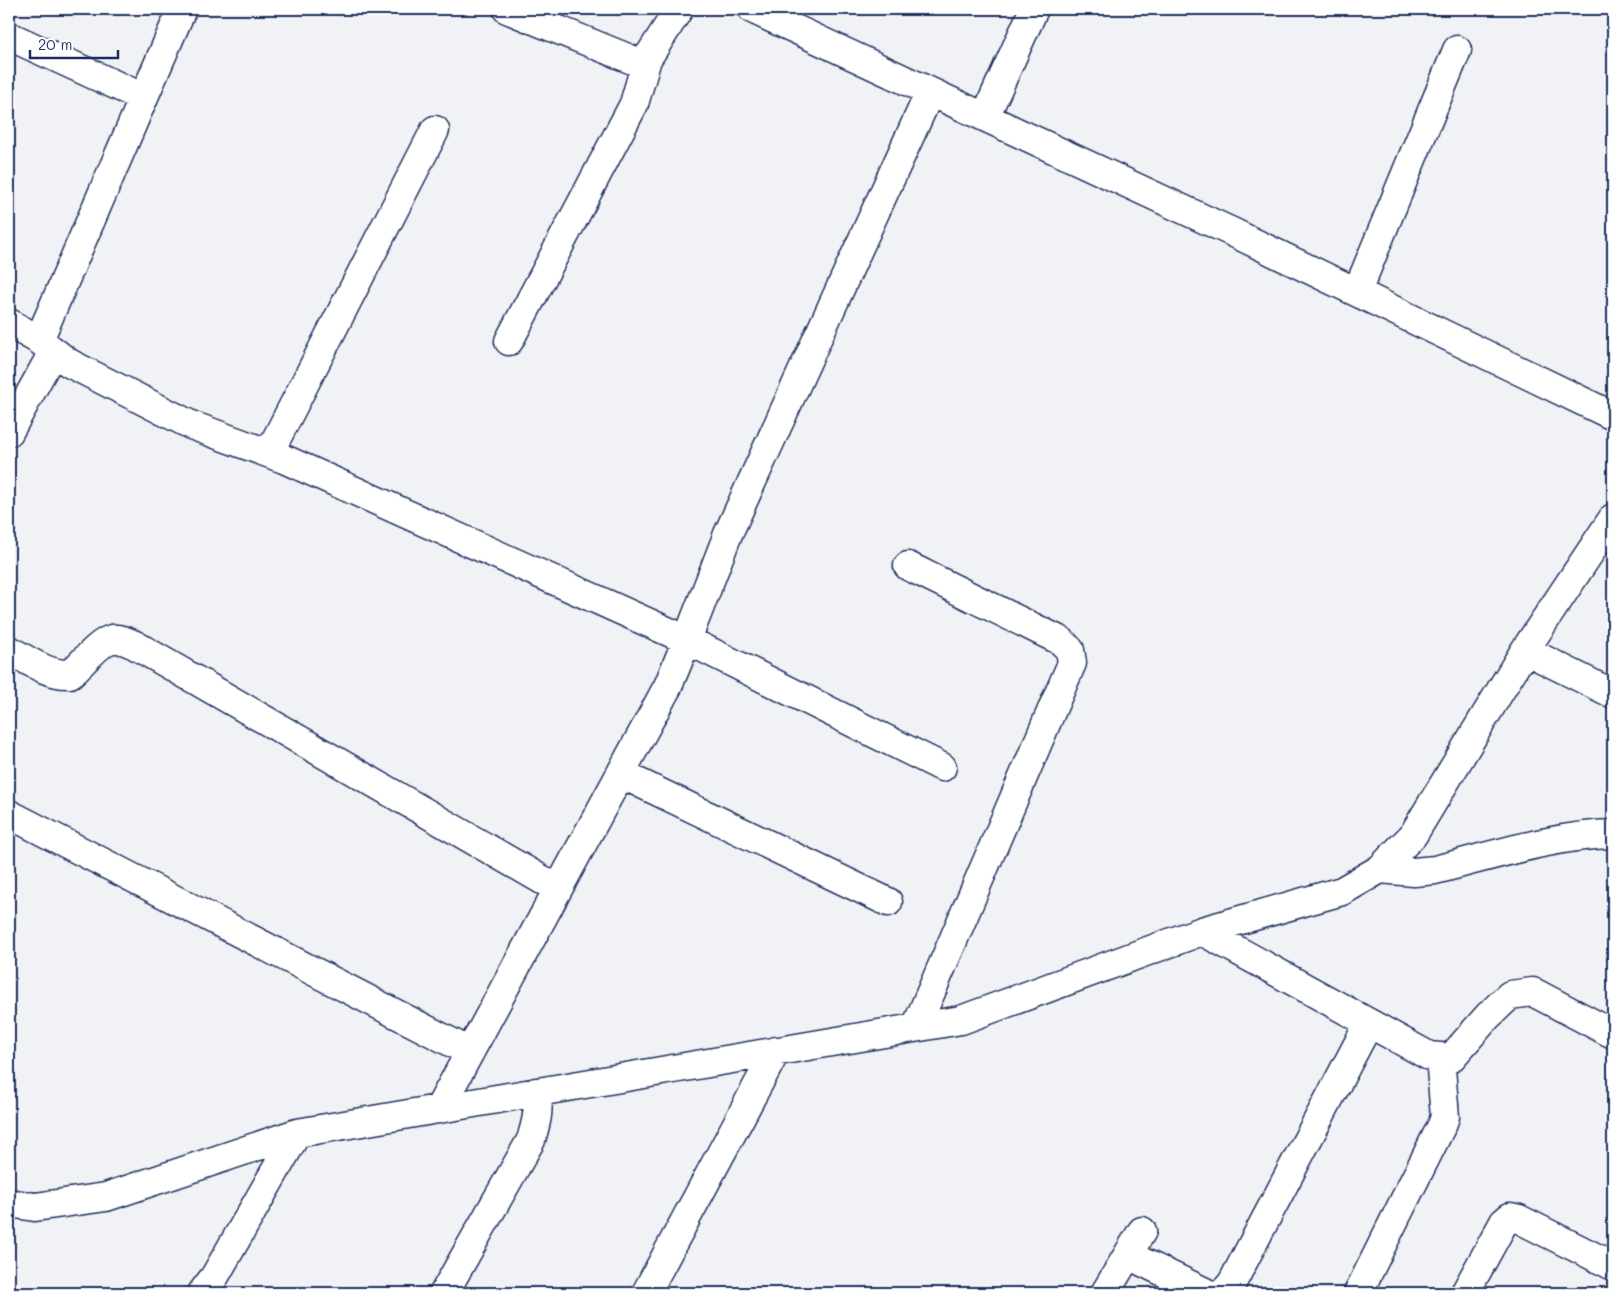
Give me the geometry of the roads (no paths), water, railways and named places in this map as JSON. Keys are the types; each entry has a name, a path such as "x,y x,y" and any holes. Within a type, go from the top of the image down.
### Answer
{"street":[{"path":"9,432 46,346 144,98 182,9"},
{"path":"507,9 622,57 636,61 647,59"},
{"path":"509,341 634,104 647,59 679,9"},
{"path":"752,9 1357,292 1613,416"},
{"path":"984,117 1034,9"},
{"path":"9,36 144,98"},
{"path":"1357,292 1457,50"},
{"path":"439,1109 668,686 688,640 728,534 930,92"},
{"path":"269,454 435,130"},
{"path":"9,322 69,363 191,425 269,454 688,640 942,767"},
{"path":"9,1203 35,1207 106,1198 297,1134 960,1020 1202,931 1342,891 1380,869 1413,835 1525,650 1613,518"},
{"path":"908,566 1061,641 1070,650 1072,663 916,1027"},
{"path":"9,650 45,670 59,674 70,674 103,642 113,639 135,644 558,890"},
{"path":"1525,650 1613,694"},
{"path":"621,774 888,902"},
{"path":"9,814 470,1052"},
{"path":"1380,869 1414,872 1435,870 1563,838 1613,834"},
{"path":"1202,931 1429,1056 1450,1058 1510,995 1533,992 1613,1034"},
{"path":"1223,1293 1232,1283 1369,1023"},
{"path":"646,1293 776,1052"},
{"path":"1358,1293 1445,1117 1440,1057"},
{"path":"444,1293 531,1140 539,1105 536,1092"},
{"path":"202,1293 215,1276 297,1134"},
{"path":"1466,1293 1504,1222 1510,1217 1518,1219 1613,1266"},
{"path":"1105,1293 1142,1231"},
{"path":"1128,1255 1207,1293"}]}
